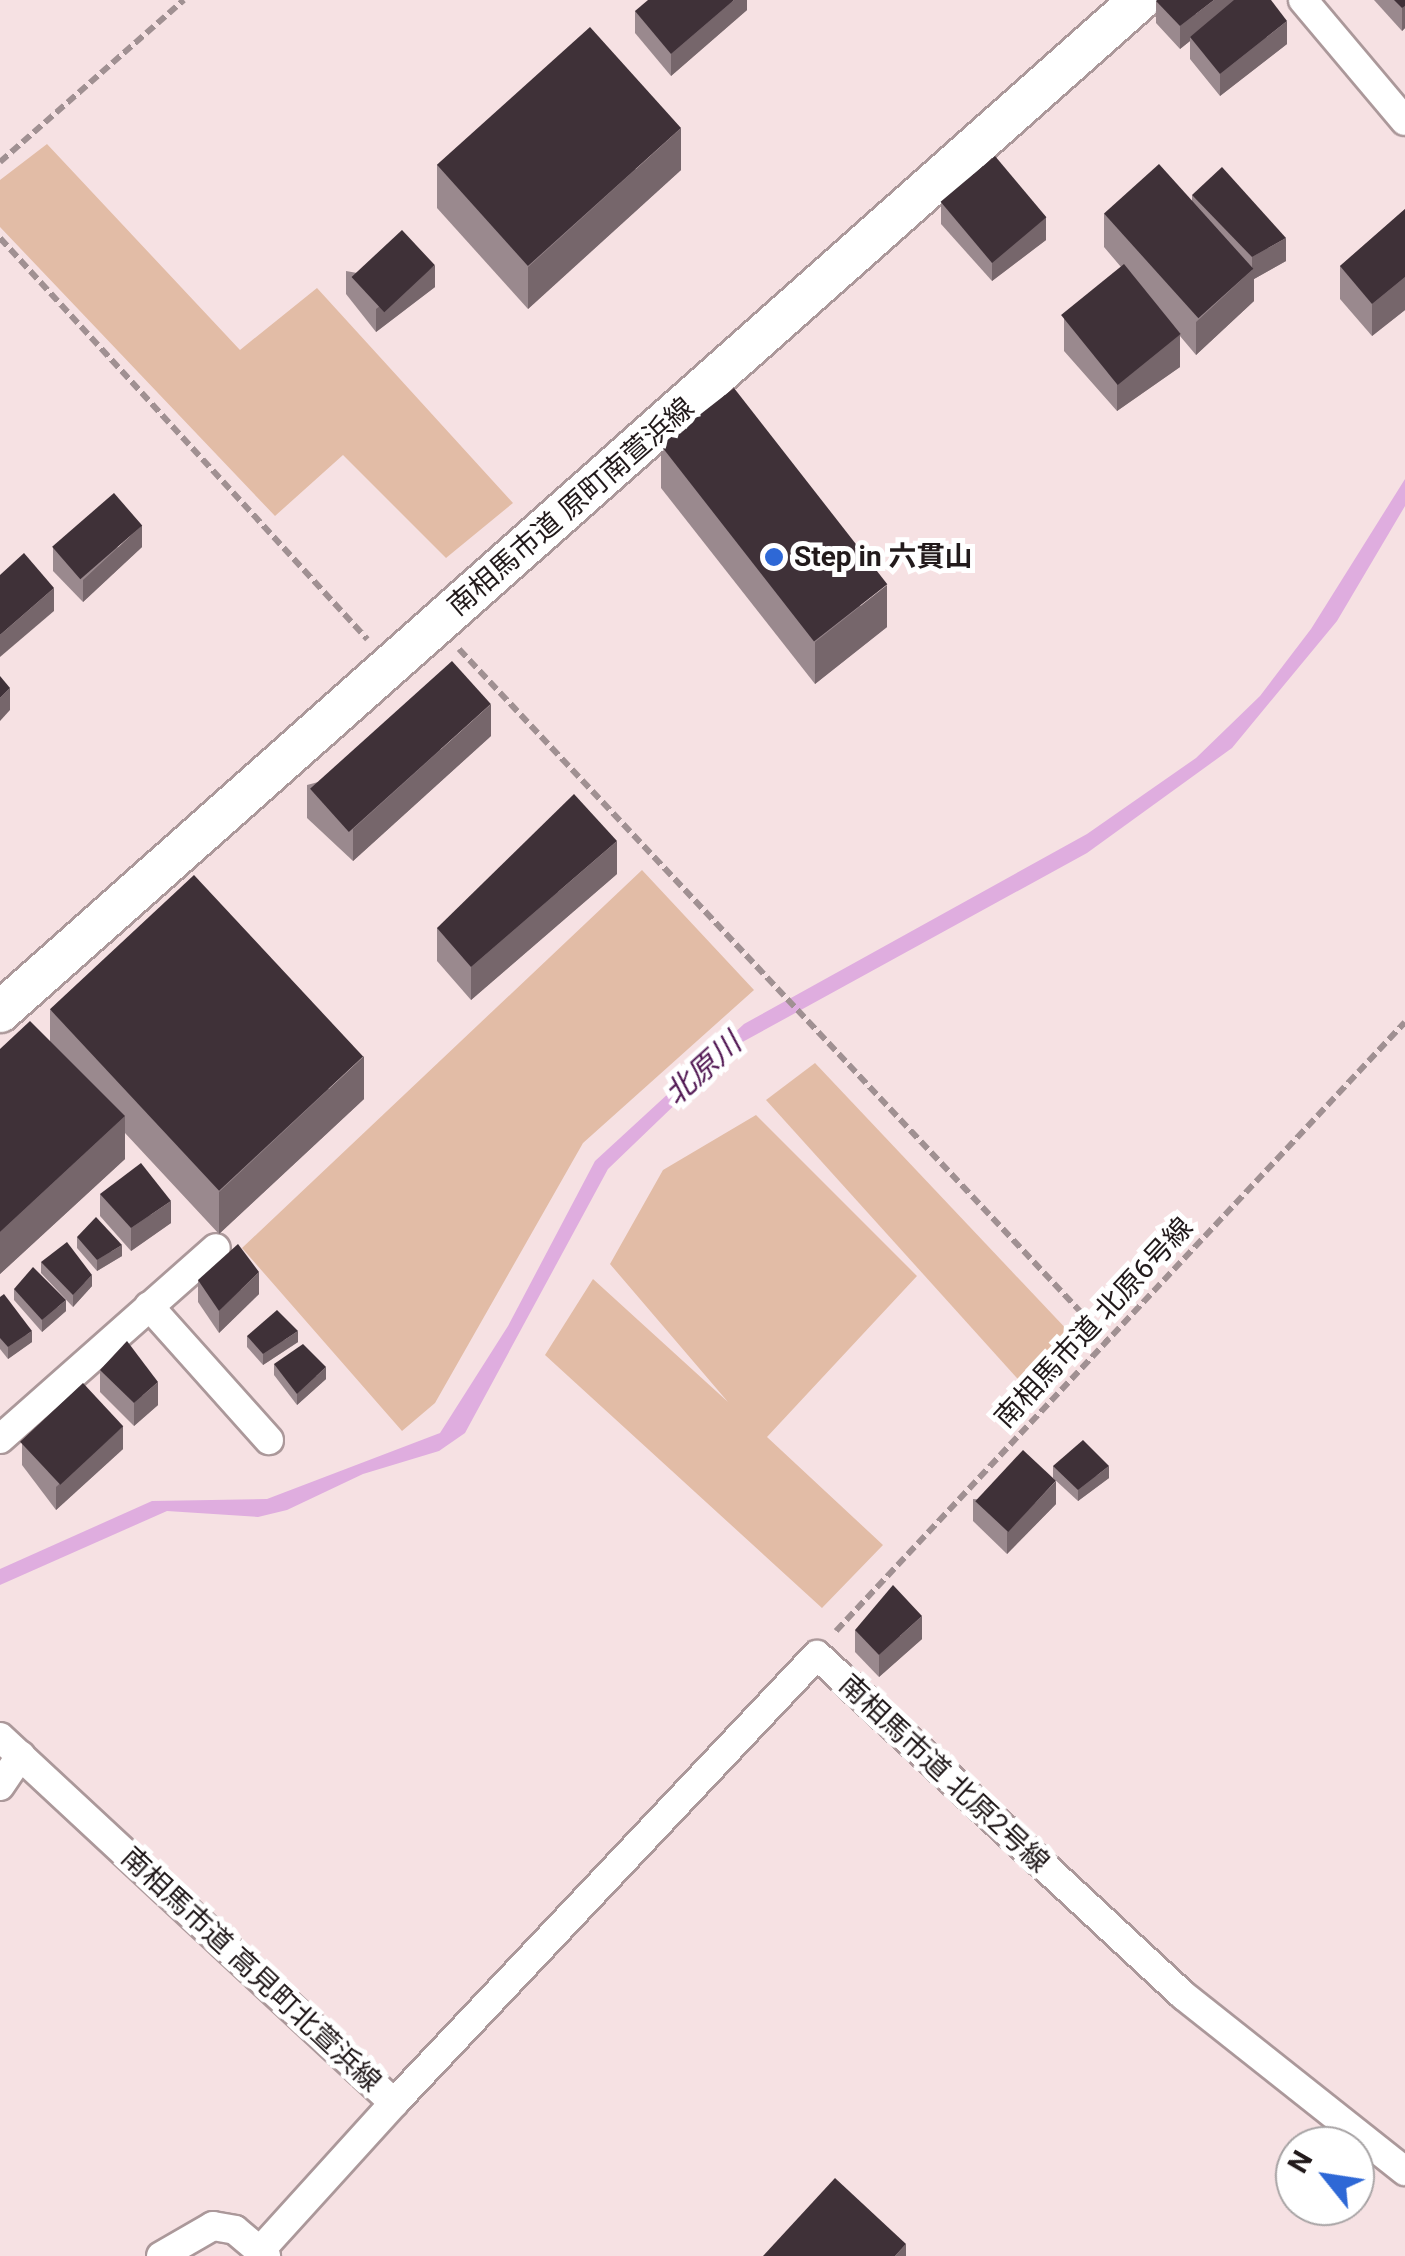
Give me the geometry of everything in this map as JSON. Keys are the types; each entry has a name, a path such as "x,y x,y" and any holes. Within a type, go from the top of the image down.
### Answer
{"street":[{"name":"南相馬市道 原町南萱浜線","path":"0,1012 1140,0"},
{"path":"1312,3 1405,121"},
{"path":"0,1439 216,1248"},
{"path":"150,1306 269,1440"},
{"name":"南相馬市道 北原2号線","path":"394,2103 817,1656 1198,2008 1405,2170"},
{"path":"0,1786 10,1746"},
{"name":"南相馬市道 高見町北萱浜線","path":"10,1746 394,2103 263,2253"},
{"path":"161,2256 212,2226 236,2230 263,2253"}],"path":[{"path":"0,162 184,0"},
{"path":"0,238 390,665"},
{"path":"437,626 781,987 1108,1341"},
{"name":"南相馬市道 北原6号線","path":"817,1656 1405,1022"}],"shaded area":[{"path":"47,144 240,350 317,288 513,503 446,558 343,455 275,516 0,227 0,180"},
{"path":"642,870 754,990 583,1143 435,1403 402,1431 242,1248"},
{"path":"815,1063 1071,1334 1026,1388 766,1100"},
{"path":"756,1115 917,1276 767,1437 883,1545 822,1608 545,1355 593,1279 728,1402 610,1264 663,1170"}],"water":[{"name":"北原川","path":"1405,479 1405,506 1337,621 1232,748 1087,853 737,1045 608,1169 465,1433 439,1451 363,1474 287,1510 258,1517 167,1511 0,1585 0,1569 152,1501 267,1499 440,1433 508,1326 595,1161 744,1024 1087,834 1196,758 1260,696 1311,629"}],"building":[{"path":"648,0 734,0 671,54 635,11"},
{"path":"1157,0 1214,0 1180,26"},
{"path":"1234,0 1271,0 1287,21 1220,74 1190,37"},
{"path":"590,27 681,128 528,266 437,165"},
{"path":"995,156 1046,217 992,263 941,202"},
{"path":"1159,164 1253,269 1198,318 1104,214"},
{"path":"1222,167 1286,238 1252,257 1192,195"},
{"path":"1405,209 1405,277 1372,304 1340,266"},
{"path":"402,230 435,265 384,312 352,277"},
{"path":"1124,264 1181,334 1118,385 1061,315"},
{"name":"Step in 六貫山","path":"734,388 887,584 814,641 661,445"},
{"path":"114,493 142,525 80,579 52,547"},
{"path":"24,553 54,588 0,635 0,575"},
{"path":"452,661 491,704 349,832 310,789"},
{"path":"0,676 10,688 0,698"},
{"path":"574,794 617,841 471,967 437,928"},
{"path":"194,875 363,1056 219,1191 50,1009"},
{"path":"30,1021 125,1116 0,1232 0,1049"},
{"path":"141,1163 171,1201 131,1228 100,1194"},
{"path":"96,1217 122,1245 97,1260 77,1237"},
{"path":"67,1242 92,1275 73,1295 41,1262"},
{"path":"238,1244 259,1272 219,1311 198,1280"},
{"path":"33,1267 66,1300 42,1320 14,1289"},
{"path":"4,1294 32,1331 8,1347 0,1338 0,1297"},
{"path":"277,1310 298,1331 263,1354 247,1336"},
{"path":"127,1341 158,1382 134,1403 100,1370"},
{"path":"303,1344 326,1367 297,1394 274,1364"},
{"path":"83,1383 123,1426 60,1485 20,1442"},
{"path":"1083,1440 1109,1466 1078,1490 1053,1466"},
{"path":"1023,1450 1056,1481 1008,1532 975,1501"},
{"path":"893,1585 922,1616 879,1655 855,1630"},
{"path":"835,2178 906,2244 895,2256 763,2256"}],"place":[{"name":"Step in 六貫山","path":"774,557"}]}
